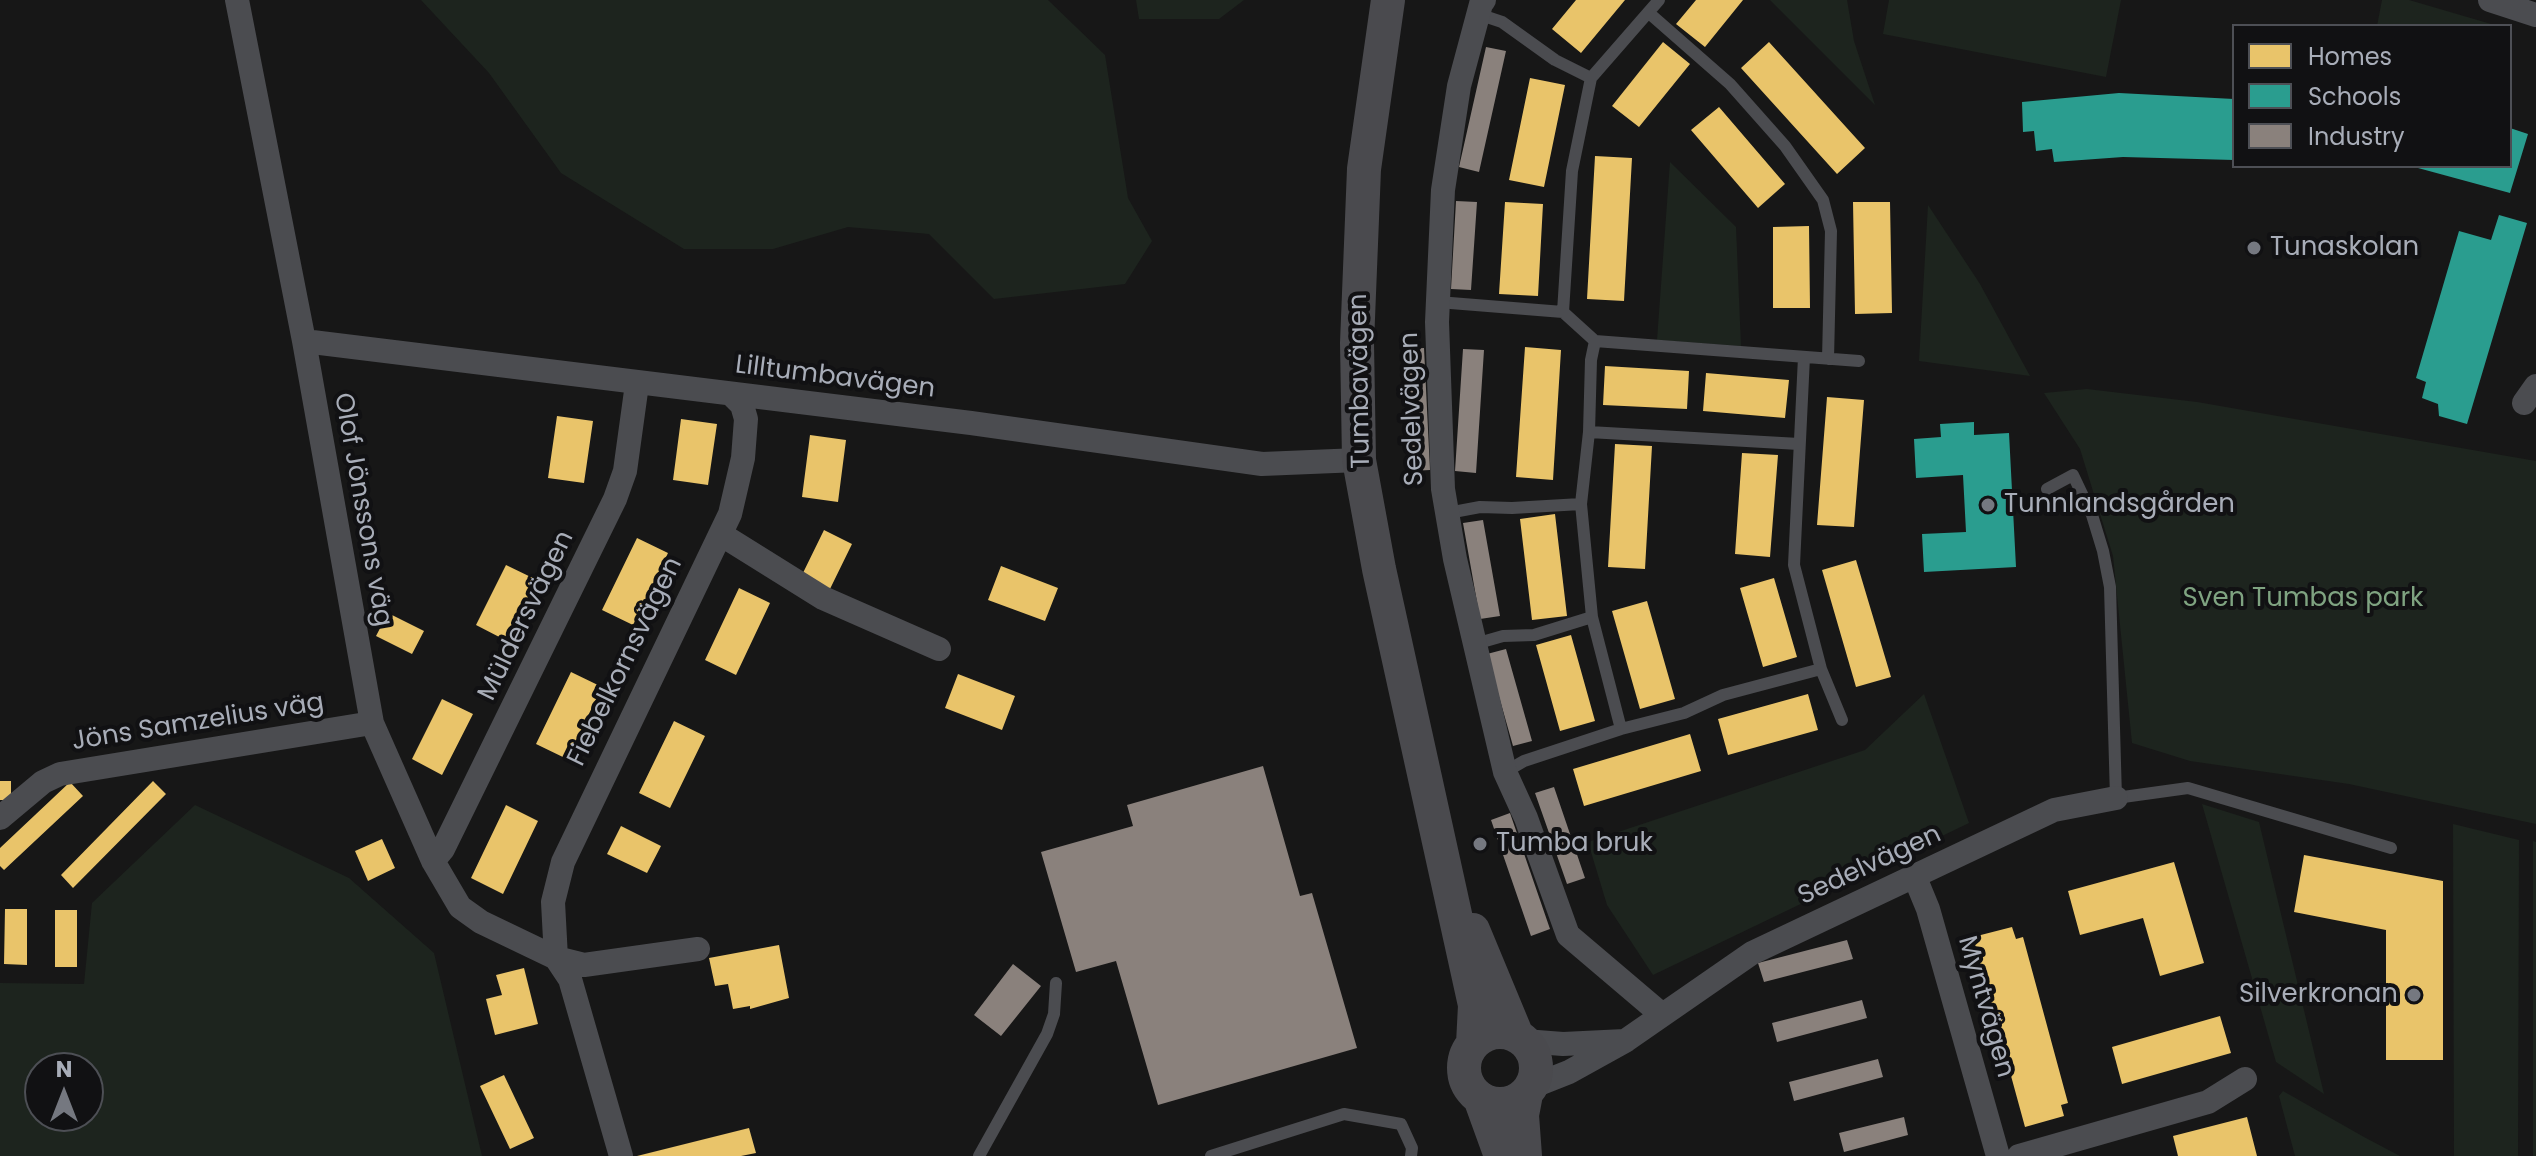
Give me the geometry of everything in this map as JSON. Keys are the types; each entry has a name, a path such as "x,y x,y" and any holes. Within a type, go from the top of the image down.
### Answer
{"main road":[{"name":"Tumbavägen","path":"1388,0 1364,169 1357,343 1359,460 1379,569 1475,1005 1473,1044"},
{"name":"Tumbavägen","path":"1440,852 1521,1038"},
{"path":"1525,1156 1522,1115 1528,1091 1536,1076 1536,1060 1521,1038 1493,1033 1473,1044 1464,1069 1471,1089 1480,1098 1504,1104 1515,1101 1528,1091"},
{"path":"1480,1098 1501,1156"}],"street":[{"name":"Olof Jönssons väg","path":"237,0 304,341 372,723 433,861 460,907 481,922 556,958 584,965 698,949"},
{"path":"2490,0 2536,15"},
{"name":"Sedelvägen","path":"1481,7 1459,86 1443,190 1438,302 1443,489 1455,559 1505,772 1526,818 1568,935 1661,1014"},
{"name":"Lilltumbavägen","path":"304,341 987,425 1262,464 1359,460"},
{"name":"Müldersvägen","path":"433,861 443,849 615,499 625,471 637,384"},
{"name":"Fiebelkornsvägen","path":"556,958 553,902 556,880 563,862 701,570 722,535 735,498 743,458 746,419 742,405 731,394"},
{"path":"722,535 823,598 939,649"},
{"name":"Jöns Samzelius väg","path":"0,818 43,782 60,774 372,723"},
{"name":"Sedelvägen","path":"1528,1091 1625,1041 1752,953 2054,810 2116,798"},
{"name":"Myntvägen","path":"1914,875 1928,909 1998,1156"},
{"path":"556,958 570,979 621,1156"},
{"path":"1521,1038 1563,1044 1625,1041"},
{"path":"2019,1156 2208,1102 2245,1079"}],"lane":[{"path":"1563,312 1572,171 1591,78 1659,0"},
{"path":"1481,7 1555,60 1591,78"},
{"path":"1649,13 1730,84 1785,146 1823,200 1831,231 1828,359"},
{"path":"1438,302 1563,312 1595,341 1859,361"},
{"path":"1595,341 1581,504 1592,617 1621,729"},
{"path":"1804,357 1794,565 1821,669 1842,720"},
{"path":"1589,432 1799,444"},
{"path":"2047,489 2073,475 2092,515 2103,551 2110,587 2116,798 2188,788 2391,848"},
{"name":"Sedelvägen","path":"1448,513 1480,507 1581,504"},
{"path":"1475,644 1503,636 1534,635 1592,617"},
{"path":"1505,772 1524,761 1621,729 1684,713 1723,695 1821,669"},
{"path":"979,1156 1047,1034 1054,1014 1056,983"},
{"path":"1211,1156 1344,1114 1401,1124 1412,1152"}],"green space":[{"path":"421,0 1048,0 1105,55 1128,198 1152,241 1125,284 994,299 929,234 848,227 773,249 684,249 561,173 489,73"},
{"path":"1136,0 1244,0 1219,19 1139,19"},
{"path":"1770,0 1847,0 1854,41 1875,105"},
{"path":"1889,0 2121,0 2106,77 1883,34"},
{"path":"2382,0 2409,0 2491,24 2377,24"},
{"path":"1670,162 1736,227 1741,346 1657,340"},
{"path":"1928,205 1980,284 2030,376 1919,361"},
{"name":"Sven Tumbas park","path":"2087,389 2197,402 2536,461 2536,824 2349,784 2190,761 2132,743 2113,556 2080,449 2044,393"},
{"path":"1924,694 1969,823 1653,975 1607,905 1588,842 1865,750"},
{"path":"2202,804 2259,822 2324,1094 2276,1062"},
{"path":"195,805 349,878 434,953 482,1156 0,1156 0,983 84,984 92,903"},
{"path":"2453,824 2519,840 2518,1156 2454,1156"},
{"path":"2533,841 2536,842 2536,1156 2533,1156"},
{"path":"2283,1091 2400,1156 2295,1156 2279,1096"}],"building: Homes":[{"path":"1576,0 1625,0 1581,53 1552,29"},
{"path":"1696,0 1743,0 1705,47 1676,24"},
{"path":"1663,42 1690,64 1639,127 1612,106"},
{"path":"1769,42 1865,148 1837,174 1741,68"},
{"path":"1530,78 1565,85 1544,187 1509,180"},
{"path":"1719,107 1785,184 1758,208 1691,130"},
{"path":"1595,156 1632,158 1624,301 1587,299"},
{"path":"1505,202 1543,204 1538,296 1499,294"},
{"path":"1853,202 1890,202 1892,313 1855,314"},
{"path":"1809,226 1810,308 1773,308 1773,227"},
{"path":"1525,347 1561,350 1553,480 1516,477"},
{"path":"1605,366 1689,371 1687,409 1603,405"},
{"path":"1706,373 1789,380 1785,418 1703,411"},
{"path":"1827,397 1864,400 1854,527 1817,525"},
{"path":"557,416 593,421 584,483 548,478"},
{"path":"681,419 717,424 708,485 673,480"},
{"path":"810,435 846,440 838,502 802,497"},
{"path":"1615,444 1652,446 1645,569 1608,567"},
{"path":"1742,453 1778,455 1770,557 1735,554"},
{"path":"1555,514 1567,616 1532,620 1520,519"},
{"path":"824,530 852,544 829,591 801,577"},
{"path":"637,538 668,553 633,625 602,610"},
{"path":"1856,560 1891,677 1856,687 1822,570"},
{"path":"506,565 537,580 507,641 476,625"},
{"path":"1001,566 1058,588 1045,621 988,600"},
{"path":"1774,578 1797,657 1763,667 1740,588"},
{"path":"739,588 770,603 736,675 705,660"},
{"path":"1647,601 1675,699 1640,709 1612,611"},
{"path":"388,613 424,631 412,654 376,636"},
{"path":"1571,635 1595,721 1560,731 1536,645"},
{"path":"571,672 602,687 567,759 536,744"},
{"path":"958,674 1015,696 1002,730 945,708"},
{"path":"1808,694 1818,730 1728,755 1718,719"},
{"path":"442,699 473,714 442,775 412,759"},
{"path":"674,721 705,736 670,808 639,793"},
{"path":"1690,734 1701,771 1584,806 1573,769"},
{"path":"0,781 11,781 11,800 0,800"},
{"path":"153,781 166,794 73,888 61,875"},
{"path":"70,782 83,796 4,870 0,866 0,848"},
{"path":"506,805 538,821 503,894 471,878"},
{"path":"621,826 661,846 647,873 607,854"},
{"path":"382,839 395,868 368,881 355,851"},
{"name":"Silverkronan","path":"2304,855 2443,881 2443,1060 2386,1060 2386,930 2294,912"},
{"path":"2174,862 2204,963 2160,976 2143,918 2080,935 2068,891"},
{"path":"5,909 27,909 27,965 4,964"},
{"path":"55,910 77,910 77,967 55,967"},
{"path":"2012,927 2016,939 2023,937 2068,1103 2061,1105 2064,1116 2025,1127 1973,937"},
{"path":"779,945 789,998 750,1009 750,1006 733,1009 728,984 715,986 709,958"},
{"path":"524,968 538,1024 495,1035 486,999 502,995 496,975"},
{"path":"2220,1016 2231,1053 2122,1084 2112,1047"},
{"path":"504,1075 534,1138 510,1149 480,1086"},
{"path":"2247,1117 2257,1156 2178,1156 2173,1136"},
{"path":"749,1128 756,1153 741,1156 637,1156"}],"building: Schools":[{"path":"2119,93 2232,99 2232,160 2123,157 2054,162 2052,149 2036,151 2034,131 2023,132 2022,102"},
{"name":"Tunaskolan","path":"2512,129 2528,134 2510,193 2418,168 2512,168"},
{"path":"2499,215 2527,223 2467,424 2439,416 2438,404 2422,398 2426,382 2416,378 2459,231 2491,240"},
{"name":"Tunnlandsgården","path":"1974,422 1974,435 2009,433 2016,567 1924,572 1922,534 1966,532 1963,475 1916,478 1914,439 1941,437 1940,424"}],"building: Industry":[{"path":"1486,47 1506,51 1479,172 1459,167"},
{"path":"1456,201 1477,202 1471,290 1451,289"},
{"path":"1424,348 1430,470 1410,471 1404,349"},
{"path":"1463,349 1484,350 1476,473 1455,471"},
{"path":"1483,520 1500,616 1480,619 1463,523"},
{"path":"1506,649 1532,741 1513,746 1487,654"},
{"path":"1263,766 1300,896 1312,893 1357,1048 1158,1105 1116,961 1076,972 1041,852 1133,826 1127,805"},
{"path":"1554,787 1585,878 1567,884 1535,793"},
{"path":"1510,813 1550,929 1531,936 1491,820"},
{"path":"1847,940 1853,959 1764,982 1758,963"},
{"path":"1013,964 1041,986 1001,1036 974,1015"},
{"path":"1862,1000 1867,1018 1777,1042 1772,1023"},
{"path":"1878,1059 1883,1077 1794,1101 1789,1082"},
{"path":"1904,1117 1908,1135 1844,1152 1839,1133"}],"place":[{"name":"Tunaskolan","path":"2254,248"},
{"name":"Tunnlandsgården","path":"1988,505"},
{"name":"Tumba bruk","path":"1480,844"},
{"name":"Silverkronan","path":"2414,995"}]}
